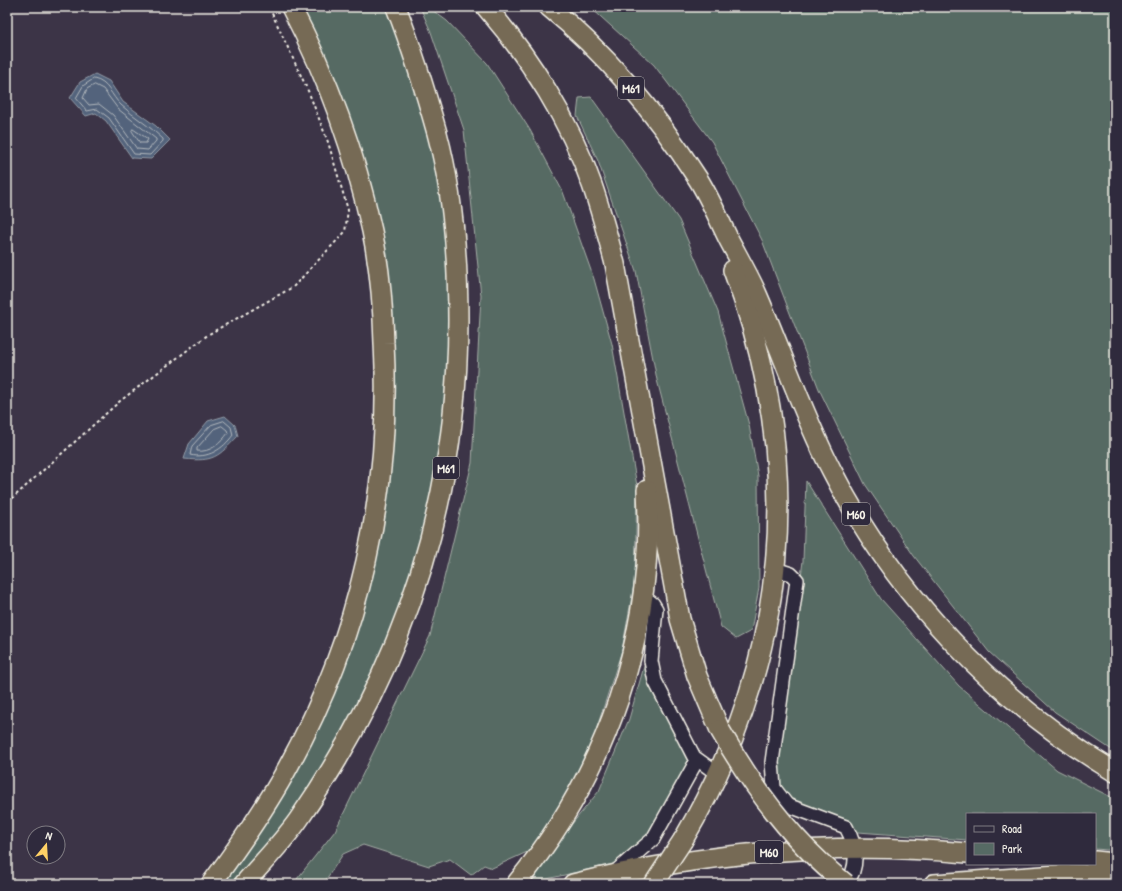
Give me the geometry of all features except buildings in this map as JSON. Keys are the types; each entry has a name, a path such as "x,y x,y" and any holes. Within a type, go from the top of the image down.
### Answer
{"highway":[{"path":"211,884 269,800 293,758 326,688 342,646 365,570 375,523 383,460 386,372 382,301 372,234 358,172 335,103 321,69 291,7"},
{"name":"M61","path":"244,884 301,816 350,739 379,681 398,638 429,547 450,448 455,403 458,338 458,282 453,227 437,134 410,43 396,7"},
{"path":"486,7 519,49 548,93 577,149 592,183 616,264 643,415 649,521 648,556 644,598 634,650 625,684 611,724 577,796 539,855 516,884"},
{"name":"M61","path":"549,7 590,42 644,103 699,181"},
{"path":"654,884 684,840 719,775 741,718 758,666 765,635 775,569 778,479 775,437 767,385 755,334 699,181"},
{"name":"M60","path":"699,181 755,291 801,405 832,472 864,526 889,564 945,634 1009,695 1074,746 1115,772"},
{"name":"M60","path":"643,415 680,619 697,676 720,730 746,774 769,806 811,853 846,884"},
{"name":"M60","path":"573,884 613,874 760,852 930,849 966,853"},
{"path":"1096,861 1115,863"},
{"path":"934,884 1071,874 1115,876"}],"lane":[{"path":"775,569 791,574 797,580 772,762 774,788 787,806 846,827 855,850 853,870 846,884"},
{"path":"644,598 653,604 656,609 651,661 655,680 694,757 719,775"},
{"path":"613,874 653,839 697,760"}],"path":[{"path":"7,503 120,401 209,334 293,286 345,232 348,210 328,142 309,93 269,7"}],"green space":[{"path":"297,7 392,7 432,141 448,244 451,341 445,424 430,513 408,592 380,661 317,779 270,845 238,884 219,884 295,768 384,504 381,247"},
{"path":"420,7 428,7 447,21 487,63 530,130 563,192 594,279 612,344 637,486 635,579 622,650 590,749 536,848 492,868 484,865 471,875 450,859 429,866 363,845 343,854 323,884 293,884 335,831 430,636 472,463 481,296 464,130 431,32"},
{"path":"590,7 1115,7 1115,752 1055,712 989,652 914,556 865,484 819,389 762,240 712,142 654,65"},
{"path":"591,97 679,220 718,312 749,425 758,476 759,588 751,631 736,639 721,627 657,380 636,271 598,161 577,116 579,98"},
{"path":"806,481 881,599 959,686 1057,770 1115,799 1115,841 1108,850 1096,849 1096,813 966,813 966,840 858,832 800,815 780,796 776,767 803,561"},
{"path":"657,621 652,682 695,771 635,859 529,883 562,836 599,791 629,719"}],"water":[{"path":"95,74 109,81 123,102 156,126 170,140 151,159 132,158 106,121 96,113 86,116 70,98 80,82"},
{"path":"225,416 235,425 238,436 220,453 209,459 184,459 189,444 208,421"}]}
